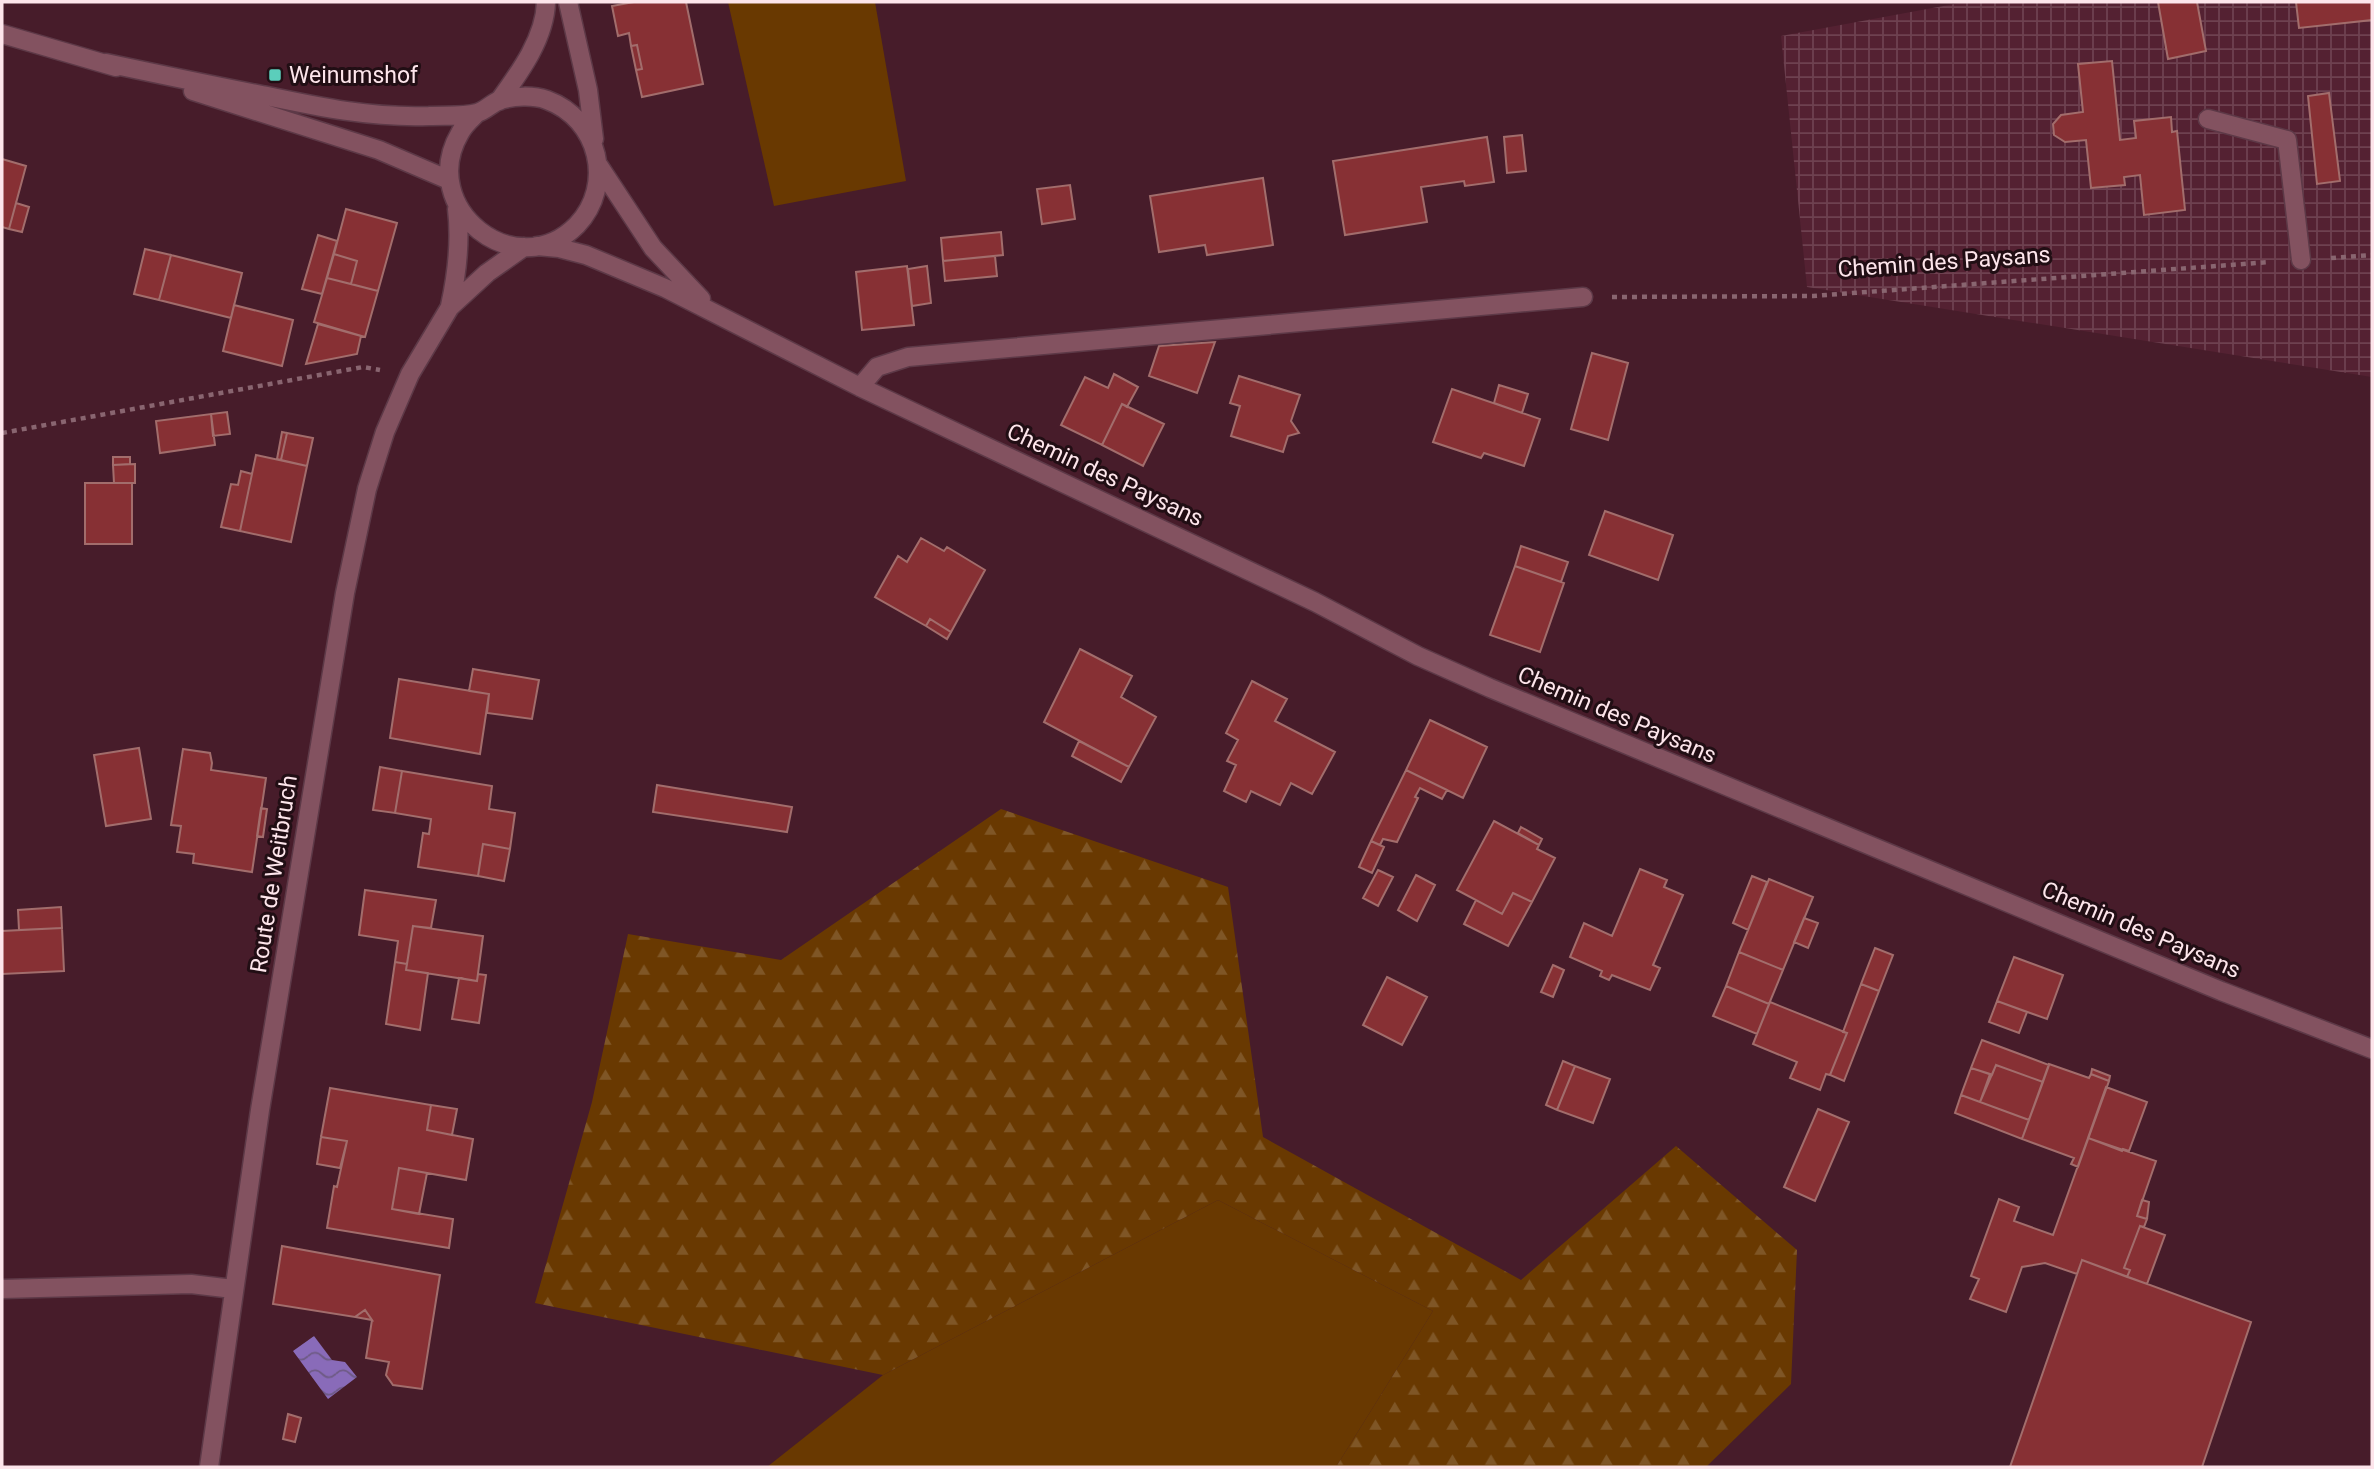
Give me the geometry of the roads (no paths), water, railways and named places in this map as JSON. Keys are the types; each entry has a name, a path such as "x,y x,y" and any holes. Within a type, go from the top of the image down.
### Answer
{"street":[{"name":"Route de Weitbruch","path":"499,101 536,42 546,2"},
{"name":"Route de Weitbruch","path":"209,1467 260,1110 345,593 366,489 385,432 410,374 450,307 487,273 531,246 558,238 575,226 589,209 597,188 599,166 588,90 568,2"},
{"path":"2,34 106,63 379,150 449,180"},
{"path":"106,63 322,107 386,117 477,113"},
{"name":"Route de Weitbruch","path":"450,307 456,279 460,232 457,206 449,180 450,155 460,131 477,113 499,101 522,96 545,99 566,109 583,125 594,145"},
{"path":"2208,118 2287,140 2301,260"},
{"name":"Chemin des Paysans","path":"599,166 653,248 714,312"},
{"name":"Route de Weitbruch","path":"457,206 469,223 484,236 504,244 531,246"},
{"name":"Chemin des Paysans","path":"531,246 586,255 626,270 860,387 1315,602 1418,656 1490,688 2221,991 2372,1049"},
{"path":"860,387 877,367 908,357 1583,297"},
{"path":"2,1289 191,1284 233,1289"}],"water":[{"path":"314,1336 332,1360 345,1362 357,1377 328,1399 293,1351"}],"place":[{"name":"Weinumshof","path":"275,75"}]}
